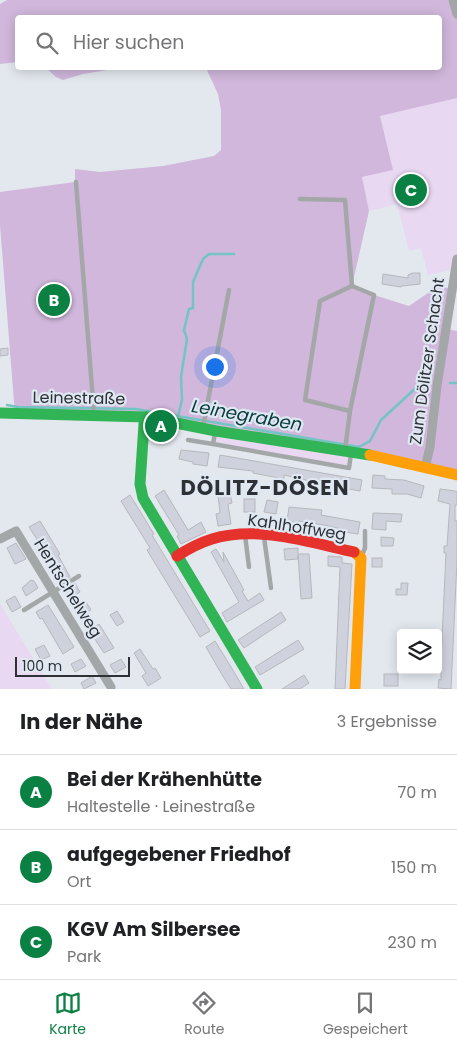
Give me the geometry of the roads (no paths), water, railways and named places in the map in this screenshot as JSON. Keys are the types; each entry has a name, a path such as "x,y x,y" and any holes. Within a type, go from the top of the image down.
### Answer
{"street":[{"path":"453,0 457,14"},
{"name":"Zum Dölitzer Schacht","path":"425,468 457,259"},
{"name":"Leinestraße","path":"0,413 94,411 204,424 216,430 284,442 347,448 457,475"},
{"path":"146,417 140,477 142,498 257,689"},
{"name":"Hentschelweg","path":"0,539 16,531 111,687"},
{"name":"Kahlhoffweg","path":"177,556 203,542 218,537 244,534 264,536 358,555"},
{"path":"355,689 358,555"}],"lane":[{"path":"76,182 94,411"},
{"path":"300,200 345,200 352,286"},
{"path":"188,440 349,468 347,448 350,411 374,295 352,286 320,301 305,400 350,411"},
{"path":"204,424 229,290"},
{"path":"213,444 216,430"},
{"path":"282,456 284,442"},
{"path":"358,555 365,548 365,531"},
{"path":"244,534 249,567"},
{"path":"264,536 271,588"},
{"path":"24,610 78,576"}],"waterway":[{"path":"178,416 182,400 181,377 187,339 184,330 189,309 193,308 193,282 203,259 209,254 234,254"},
{"name":"Leinegraben","path":"450,383 457,383"},
{"name":"Leinegraben","path":"7,405 18,407 136,409 359,447 370,441 381,420 418,386 425,384"}],"place":[{"name":"KGV Am Silbersee","path":"411,190"},
{"name":"aufgegebener Friedhof","path":"54,300"},
{"name":"Bei der Krähenhütte","path":"161,426"}],"district":[{"name":"DÖLITZ-DÖSEN","path":"265,487"}]}
